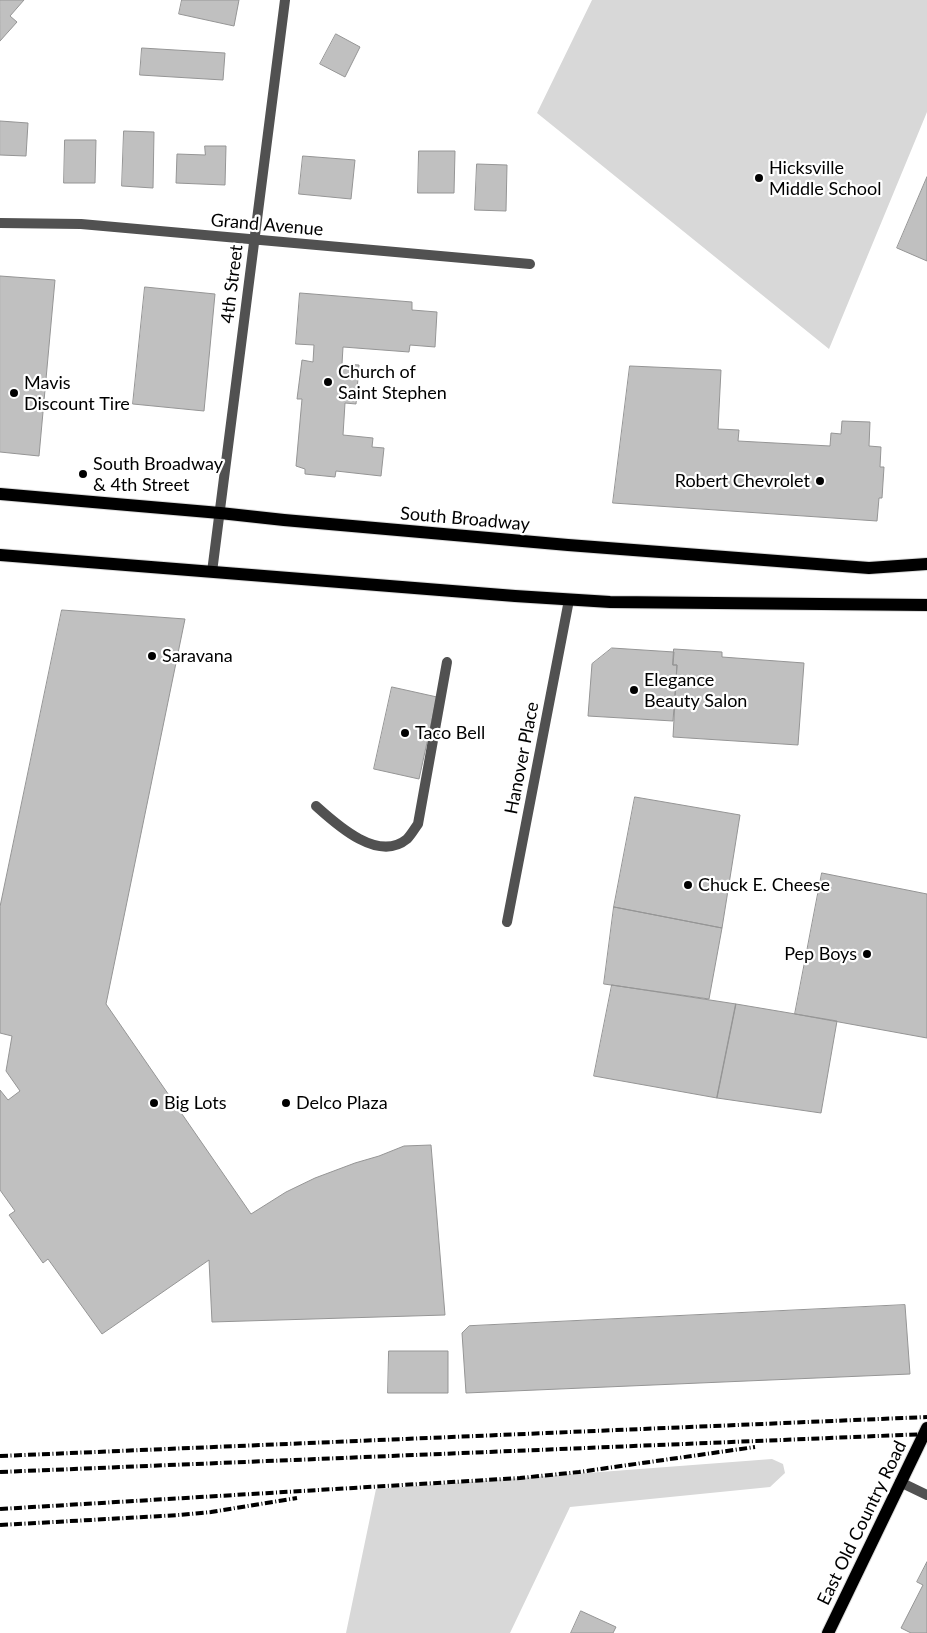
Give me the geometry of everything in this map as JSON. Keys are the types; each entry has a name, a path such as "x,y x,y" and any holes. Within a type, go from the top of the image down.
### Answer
{"main road":[{"name":"South Broadway","path":"0,494 548,544 869,568 927,564"},
{"path":"0,555 569,600 927,606"},
{"name":"East Old Country Road","path":"828,1633 927,1428"}],"street":[{"name":"4th Street","path":"212,572 285,0"},
{"name":"Grand Avenue","path":"0,223 81,224 530,264"},
{"name":"Hanover Place","path":"507,922 569,600"},
{"path":"316,806 341,828 362,841 379,846 392,845 406,840 418,824 446,662"},
{"path":"900,1482 927,1494"}],"shaded area":[{"name":"Hicksville Middle School","path":"592,0 927,0 927,112 829,349 537,113"},
{"path":"772,1459 783,1464 785,1473 770,1487 570,1507 510,1633 346,1633 376,1489"}],"building":[{"path":"0,0 24,0 10,16 17,22 0,41"},
{"path":"182,0 239,0 234,26 179,14"},
{"path":"336,34 360,47 345,77 320,64"},
{"path":"142,48 225,53 223,80 140,75"},
{"path":"0,121 28,123 26,156 0,155"},
{"path":"124,131 154,132 153,188 122,186"},
{"path":"65,140 96,140 95,183 64,183"},
{"path":"205,146 226,146 225,185 176,183 177,154 205,155"},
{"path":"419,151 455,151 454,193 418,193"},
{"path":"303,156 355,160 351,199 299,194"},
{"path":"477,164 507,165 506,211 475,210"},
{"path":"927,177 927,261 897,248"},
{"path":"0,276 55,280 39,456 0,452"},
{"path":"145,287 215,294 204,411 133,404"},
{"name":"Church of Saint Stephen","path":"300,293 412,302 412,310 437,312 435,347 410,345 409,352 343,347 342,364 359,365 356,404 345,403 343,435 373,438 372,447 384,448 381,476 336,471 335,477 305,474 305,469 296,466 302,399 297,399 302,360 313,362 314,345 296,344"},
{"path":"630,366 721,370 718,429 739,430 738,441 830,446 831,433 841,434 842,421 870,422 869,446 881,447 880,467 884,467 882,498 879,498 877,521 613,503"},
{"path":"62,610 185,619 106,1004 251,1214 286,1192 315,1178 404,1146 431,1145 445,1315 212,1322 209,1260 102,1334 48,1259 43,1263 9,1215 15,1211 0,1190 0,1090 8,1100 20,1091 6,1071 12,1036 0,1033 0,907"},
{"path":"612,648 674,652 673,665 677,665 673,721 588,716 592,664"},
{"path":"674,649 722,652 722,657 804,663 798,745 673,737 677,665 673,665"},
{"name":"Taco Bell","path":"392,687 437,697 419,779 374,769"},
{"path":"635,797 740,815 722,928 614,907"},
{"name":"Pep Boys","path":"822,873 927,894 927,1038 795,1014"},
{"path":"614,907 722,928 709,999 604,984"},
{"path":"612,985 736,1004 717,1098 594,1076"},
{"path":"736,1004 837,1021 821,1113 717,1098"},
{"path":"905,1305 910,1374 466,1393 462,1333 469,1326"},
{"path":"389,1351 448,1351 448,1393 388,1393"},
{"path":"927,1562 927,1633 911,1633 901,1628 923,1585 917,1582"},
{"path":"581,1611 616,1627 613,1633 571,1633"}],"railway":[{"path":"0,1456 927,1417"},
{"path":"0,1472 927,1434"},
{"path":"0,1509 520,1478 579,1472 755,1447"},
{"path":"0,1525 180,1515 297,1498"}],"place":[{"name":"Hicksville Middle School","path":"759,178"},
{"name":"Church of Saint Stephen","path":"328,382"},
{"name":"Mavis Discount Tire","path":"14,393"},
{"name":"South Broadway & 4th Street","path":"83,474"},
{"name":"Robert Chevrolet","path":"820,481"},
{"name":"Saravana","path":"152,656"},
{"name":"Elegance Beauty Salon","path":"634,690"},
{"name":"Taco Bell","path":"405,733"},
{"name":"Chuck E. Cheese","path":"688,885"},
{"name":"Pep Boys","path":"867,954"},
{"name":"Big Lots","path":"154,1103"},
{"name":"Delco Plaza","path":"286,1103"}]}
